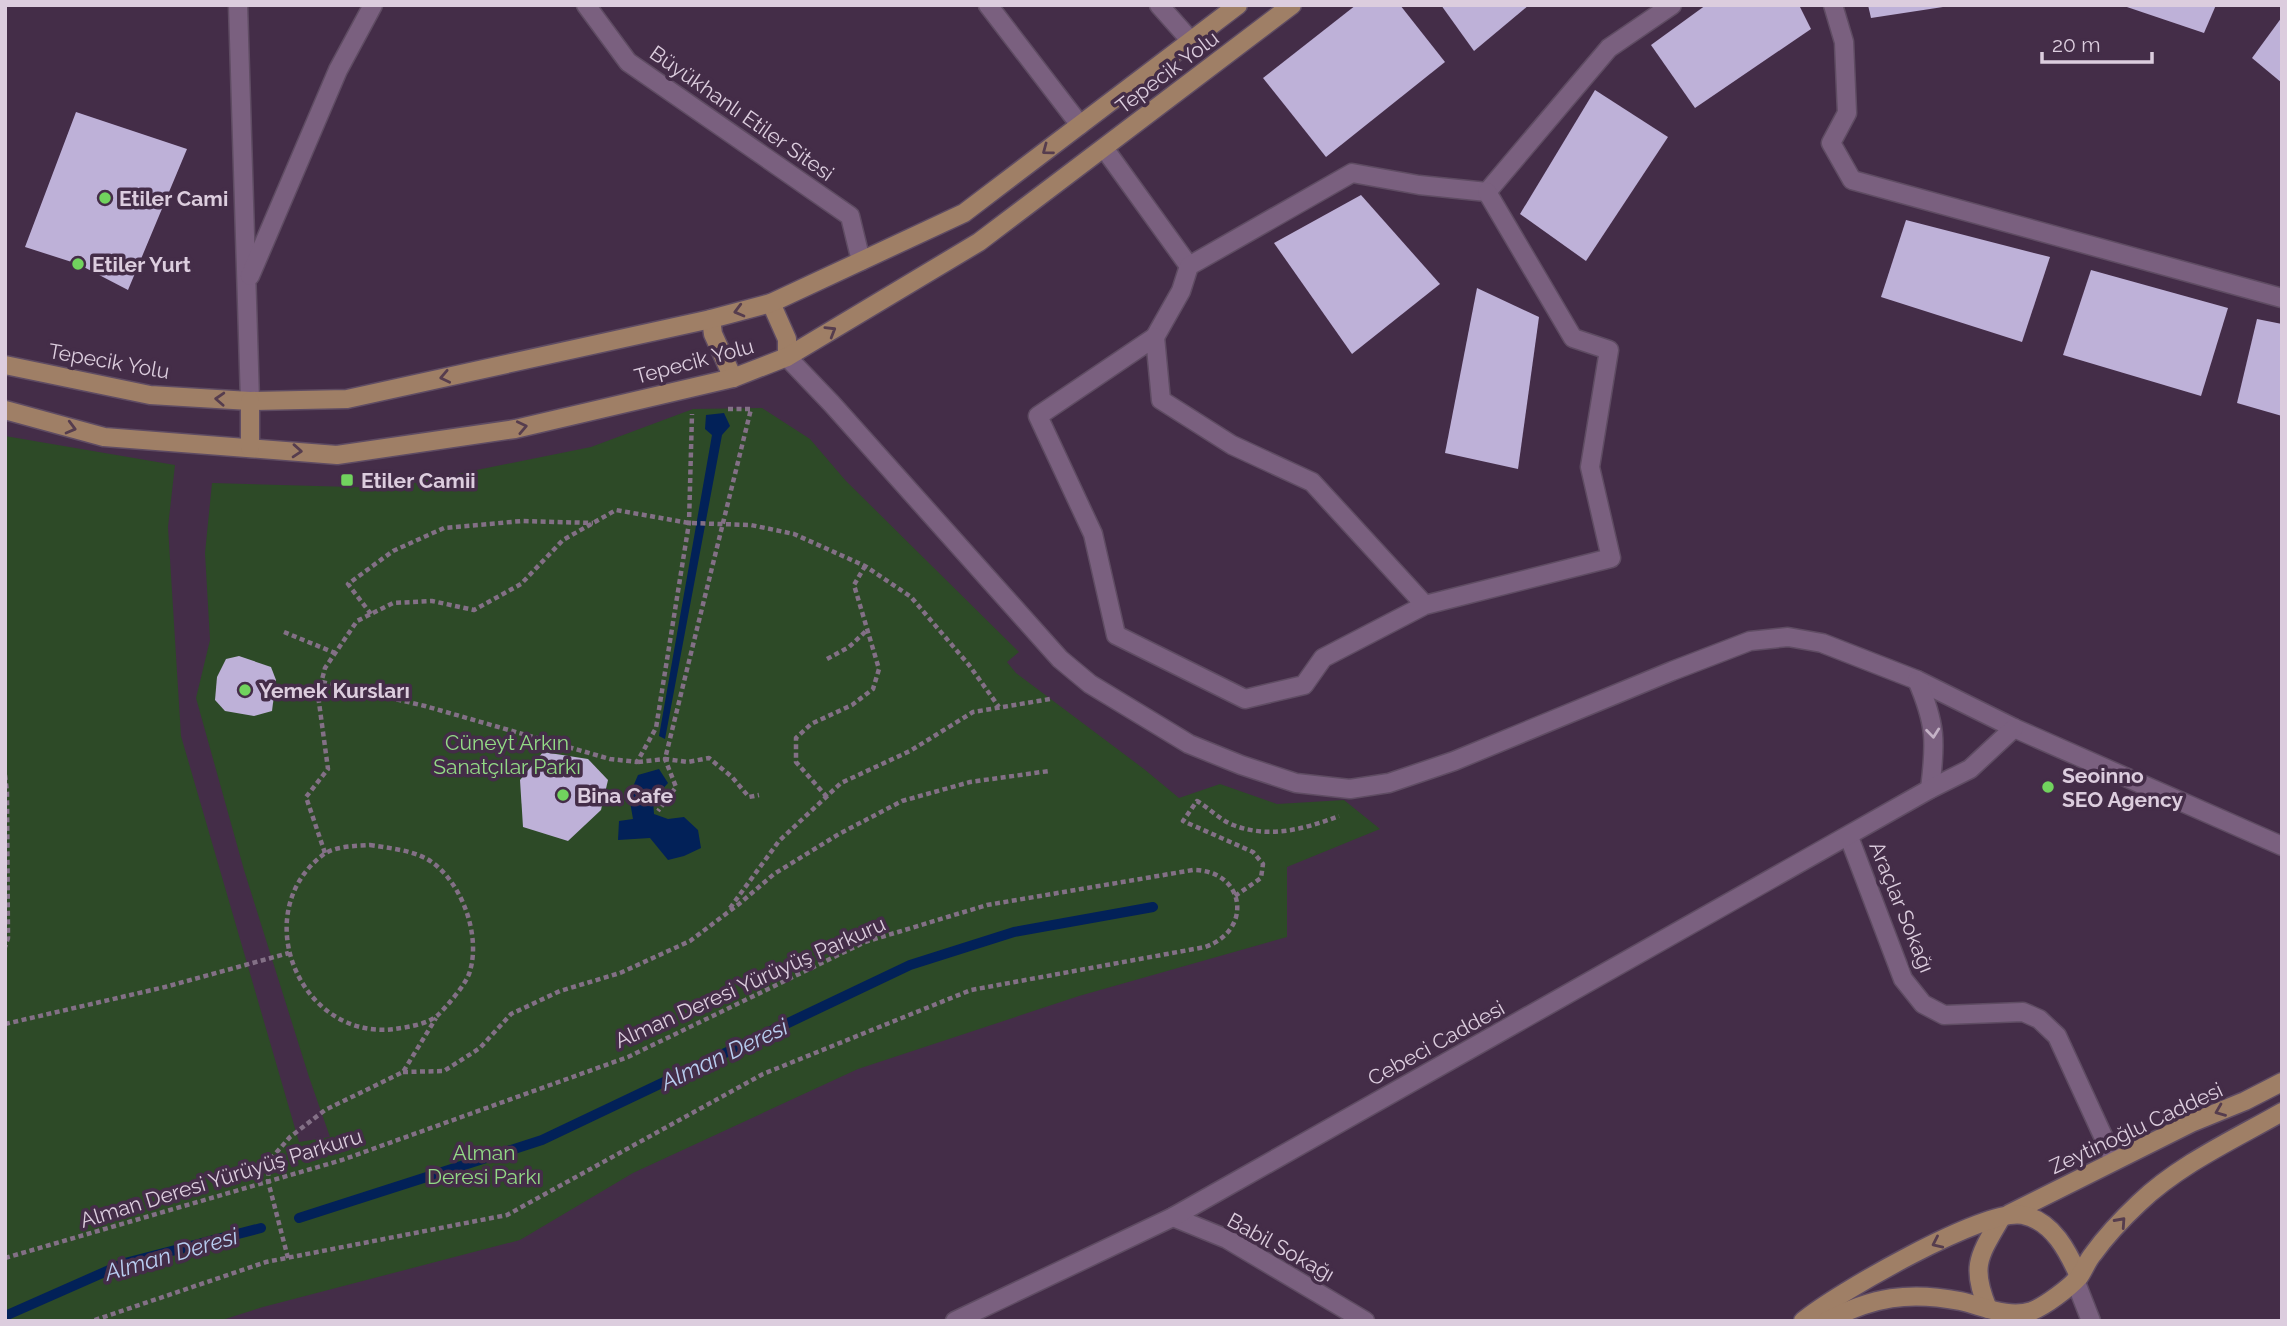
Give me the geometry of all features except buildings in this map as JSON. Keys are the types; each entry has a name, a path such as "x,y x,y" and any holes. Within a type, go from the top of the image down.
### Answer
{"main road":[{"name":"Tepecik Yolu","path":"5,365 150,395 250,401 347,399 711,319 771,303 964,213 1238,5"},
{"name":"Tepecik Yolu","path":"5,410 104,437 337,455 515,429 733,378 787,357 979,242 1292,5"},
{"path":"771,303 787,339 787,357"},
{"path":"711,319 713,334 733,378"},
{"path":"250,401 250,448"},
{"name":"Zeytinoğlu Caddesi","path":"1803,1321 1849,1290 1912,1254 1965,1230 2005,1216 2114,1160 2282,1082"},
{"path":"1827,1321 1868,1302 1894,1296 1959,1301 2011,1317 2032,1311 2077,1278 2092,1255 2139,1203 2166,1181 2208,1153 2282,1112"},
{"path":"1988,1309 1978,1286 1979,1255 2005,1216 2026,1215 2059,1238 2077,1278"}],"street":[{"path":"238,5 250,401"},
{"path":"247,282 338,70 373,5"},
{"name":"Büyükhanlı Etiler Sitesi","path":"586,5 628,62 850,216 861,261"},
{"path":"988,5 1080,125"},
{"path":"1159,5 1191,41"},
{"path":"1487,192 1609,48 1672,5"},
{"path":"1833,5 1844,42 1847,113 1831,143 1852,180 2282,298"},
{"path":"1104,148 1188,266"},
{"path":"1352,173 1419,186 1487,192 1573,338 1609,351 1590,467 1611,558 1424,605 1323,658 1304,685 1245,699 1116,635 1093,534 1038,416 1155,337 1181,291 1188,266 1352,173"},
{"path":"1155,337 1161,400 1232,445 1312,482 1424,605"},
{"path":"787,357 1060,659 1090,684 1189,744 1296,783 1350,789 1389,783 1454,761 1750,641 1788,637 1822,643 1917,680 2014,728 2282,846"},
{"path":"1917,680 1928,706 1934,733 1930,789"},
{"name":"Cebeci Caddesi","path":"955,1321 1173,1217 1930,789 1970,769 2014,728"},
{"name":"Araçlar Sokağı","path":"1849,837 1903,979 1923,1004 1944,1015 2023,1012 2039,1019 2057,1036 2114,1160"},
{"name":"Babil Sokağı","path":"1173,1217 1227,1239 1365,1321"},
{"path":"2077,1278 2091,1321"}],"path":[{"path":"637,762 656,728 689,523 693,409"},
{"path":"658,811 676,787 665,759 751,409 716,409"},
{"path":"325,853 306,797 328,769 318,695 325,668 357,621 393,603 432,601 474,610 521,584 563,540 616,510 689,523 751,525 794,534 865,566 911,597 969,665 999,707"},
{"path":"371,614 348,584 393,551 444,528 522,521 594,523"},
{"path":"827,797 796,762 796,738 811,724 852,705 873,689 879,669 854,585 865,566"},
{"path":"827,659 849,647 866,631"},
{"path":"284,632 335,653"},
{"path":"321,682 425,706 610,759 637,762 665,759 688,762 709,758 732,777 749,797 759,794"},
{"path":"726,914 779,841 841,783 910,751 973,712 1050,699"},
{"path":"288,1258 268,1181 270,1161 290,1137 325,1110 403,1072 444,1071 480,1048 511,1014 560,990 620,973 690,941 774,874 839,834 901,801 970,782 1049,771"},
{"path":"5,775 8,792 8,938 5,947"},
{"path":"92,1321 265,1262 508,1215 763,1074 971,990 1216,943 1232,927 1237,907 1236,896 1261,878 1263,864 1253,852 1183,821 1196,801 1208,807"},
{"path":"403,1072 437,1016 470,974 474,946 460,898 445,875 426,859 370,845 341,848 325,853 303,876 289,900 286,921 289,953 299,980 317,1002 337,1020 360,1028 384,1030 410,1027 437,1016"},
{"name":"Alman Deresi Yürüyüş Parkuru","path":"5,1258 342,1160 628,1057 865,942 987,905 1193,870 1203,870 1223,878 1236,896"},
{"path":"5,1024 165,987 289,953"}],"green space":[{"path":"762,408 810,439 846,481 1019,652 1007,662 1016,673 1179,798 1220,784 1277,804 1344,800 1380,829 1287,867 1287,937 1079,996 858,1069 633,1173 520,1240 219,1321 5,1321 5,436 175,465 168,527 181,736 299,1142 330,1137 244,870 196,698 210,640 205,553 212,483 388,488 591,447 693,409"}],"water":[{"path":"724,413 730,426 722,435 665,739 659,736 712,435 705,429 706,415"},
{"path":"659,769 668,783 653,800 654,814 668,819 684,817 698,830 701,848 668,860 650,838 618,840 619,821 633,819 629,796 638,775"}],"waterway":[{"name":"Alman Deresi","path":"299,1218 542,1140 910,965 1014,932 1153,907"},
{"name":"Alman Deresi","path":"5,1316 125,1263 261,1228"}],"place":[{"name":"Etiler Cami","path":"105,198"},
{"name":"Etiler Yurt","path":"78,264"},
{"name":"Etiler Camii","path":"347,480"},
{"name":"Yemek Kursları","path":"245,690"},
{"name":"Seoinno SEO Agency","path":"2048,787"},
{"name":"Bina Cafe","path":"563,795"}],"park label":[{"name":"Cüneyt Arkın Sanatçılar Parkı","path":"507,754"},
{"name":"Alman Deresi Parkı","path":"484,1164"}]}
